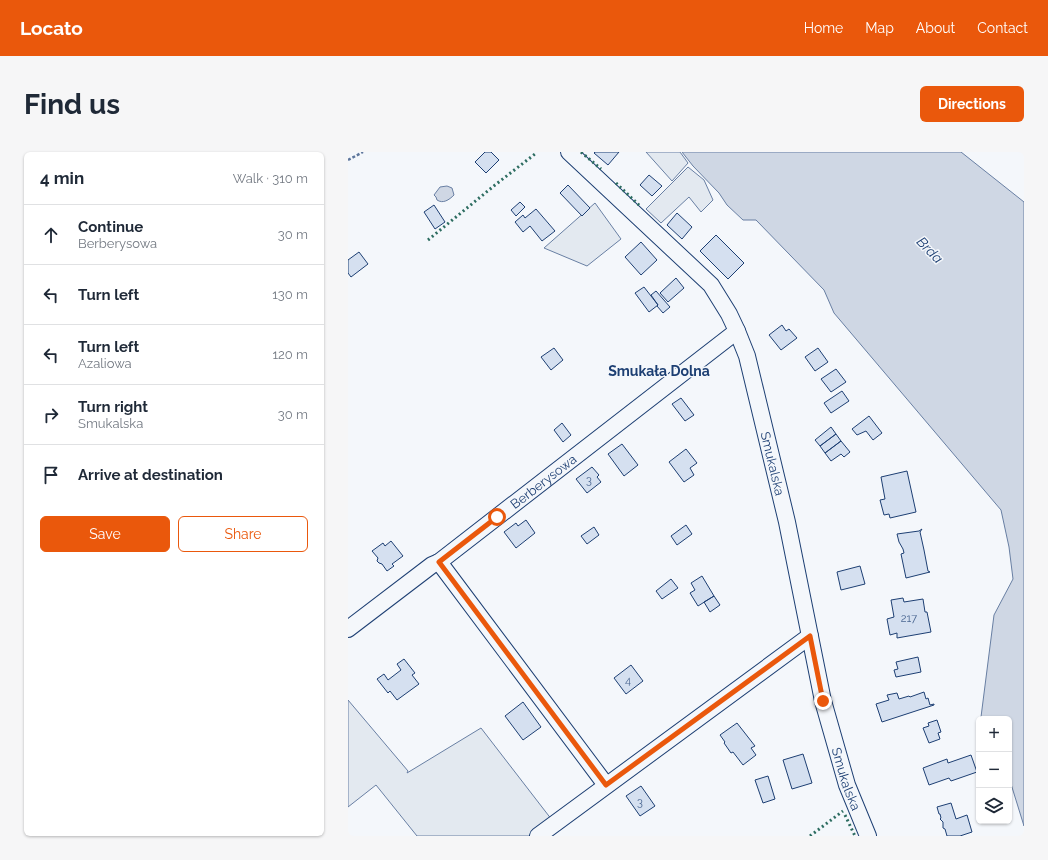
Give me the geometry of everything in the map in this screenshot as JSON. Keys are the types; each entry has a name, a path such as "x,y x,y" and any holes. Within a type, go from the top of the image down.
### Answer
{"street":[{"name":"Smukalska","path":"569,152 711,285 729,314 737,331 746,356 787,522 823,701 847,785 868,836"},
{"name":"Berberysowa","path":"348,629 432,565 439,562 737,331"},
{"path":"439,562 606,785"},
{"path":"538,836 810,636"}],"path":[{"path":"348,160 363,152"}],"shaded area":[{"path":"646,152 680,152 688,163 672,181"},
{"path":"688,167 704,180 713,200 701,212 689,197 661,223 646,209"},
{"path":"595,203 621,239 587,266 544,248"},
{"path":"348,700 408,771 407,773 481,728 552,820 531,836 417,836 376,785 348,807"}],"water":[{"name":"Brda","path":"682,152 961,152 1024,202 1024,826 1012,787 1012,716 981,716 994,615 1013,579 1009,547 1001,510 834,313 824,290 756,220 743,220 727,205 719,193 693,166"},
{"path":"447,186 452,188 454,195 446,201 441,202 437,200 434,195 440,187"}],"building":[{"path":"485,152 491,152 499,160 486,173 475,162"},
{"path":"619,152 608,165 594,153"},
{"path":"649,175 662,186 652,196 640,185"},
{"path":"568,185 590,208 582,216 560,193"},
{"path":"520,202 525,207 516,216 511,210"},
{"path":"434,205 445,222 435,229 424,212"},
{"path":"536,209 555,231 542,241 530,226 523,232 515,222 523,215 525,218"},
{"path":"677,213 692,227 682,239 667,225"},
{"path":"716,235 744,263 728,279 700,251"},
{"path":"641,242 657,260 641,275 625,257"},
{"path":"359,252 368,264 351,277 348,273 348,260"},
{"path":"676,278 684,288 668,302 660,293"},
{"path":"644,287 658,305 649,312 635,293"},
{"path":"656,291 670,307 663,313 651,295"},
{"path":"782,325 786,331 789,329 797,338 781,350 769,335"},
{"path":"554,348 563,360 551,370 541,357"},
{"path":"818,348 828,362 815,371 805,357"},
{"path":"836,369 846,382 831,392 821,379"},
{"path":"842,391 849,401 831,413 824,403"},
{"path":"681,398 694,415 685,421 672,404"},
{"path":"869,416 882,433 873,440 866,431 857,435 852,429"},
{"path":"562,423 571,435 563,442 554,430"},
{"path":"831,427 836,434 820,446 815,440"},
{"path":"836,434 841,441 825,453 820,446"},
{"path":"841,441 850,452 844,457 841,454 831,461 825,453"},
{"path":"622,444 638,465 624,476 608,454"},
{"path":"686,449 697,463 690,468 694,475 684,482 669,462"},
{"path":"592,467 599,475 597,477 601,482 587,493 576,479"},
{"path":"907,471 916,512 890,518 889,514 884,515 880,500 885,499 881,477"},
{"path":"526,520 535,533 516,548 504,532 516,523 518,526"},
{"path":"686,525 692,534 677,545 671,536"},
{"path":"594,527 599,535 587,544 581,536"},
{"path":"922,529 920,532 928,571 930,572 906,578 901,554 904,553 897,534 919,531"},
{"path":"391,541 403,556 392,564 394,566 387,571 382,564 377,561 378,558 372,551 383,543 385,546"},
{"path":"860,566 865,584 841,590 837,572"},
{"path":"702,576 714,596 698,606 690,593 695,590 691,583"},
{"path":"671,579 678,588 662,599 656,591"},
{"path":"714,596 720,605 710,612 704,602"},
{"path":"903,598 904,602 923,599 931,632 897,638 897,633 890,635 887,619 894,617 891,600"},
{"path":"918,657 921,672 896,677 894,670 898,669 896,662"},
{"path":"404,659 415,673 412,675 419,684 397,700 390,691 388,693 377,679 384,674 388,680 401,670 397,664"},
{"path":"631,665 643,681 626,694 614,678"},
{"path":"924,692 930,705 934,705 882,722 876,704 889,700 887,695 897,693 899,699"},
{"path":"523,702 541,727 523,740 505,716"},
{"path":"937,720 941,732 938,733 940,739 929,743 923,728 929,726 928,723"},
{"path":"737,723 755,746 751,748 756,755 743,765 733,752 731,753 720,735"},
{"path":"803,754 812,783 792,789 783,760"},
{"path":"971,755 976,772 951,781 949,778 929,785 923,768 947,759 948,763"},
{"path":"768,776 775,799 763,803 755,780"},
{"path":"641,786 655,806 640,816 626,796"},
{"path":"951,803 956,819 967,815 972,832 960,836 947,836 937,807"}],"hedge":[{"path":"581,152 601,169"},
{"path":"428,240 535,154"},
{"path":"616,183 641,207"},
{"path":"810,836 843,811"},
{"path":"845,815 855,836"}],"district":[{"name":"Smukała Dolna","path":"659,371"}],"route":[{"path":"497,517 439,562 606,785 810,636 823,701"}]}
